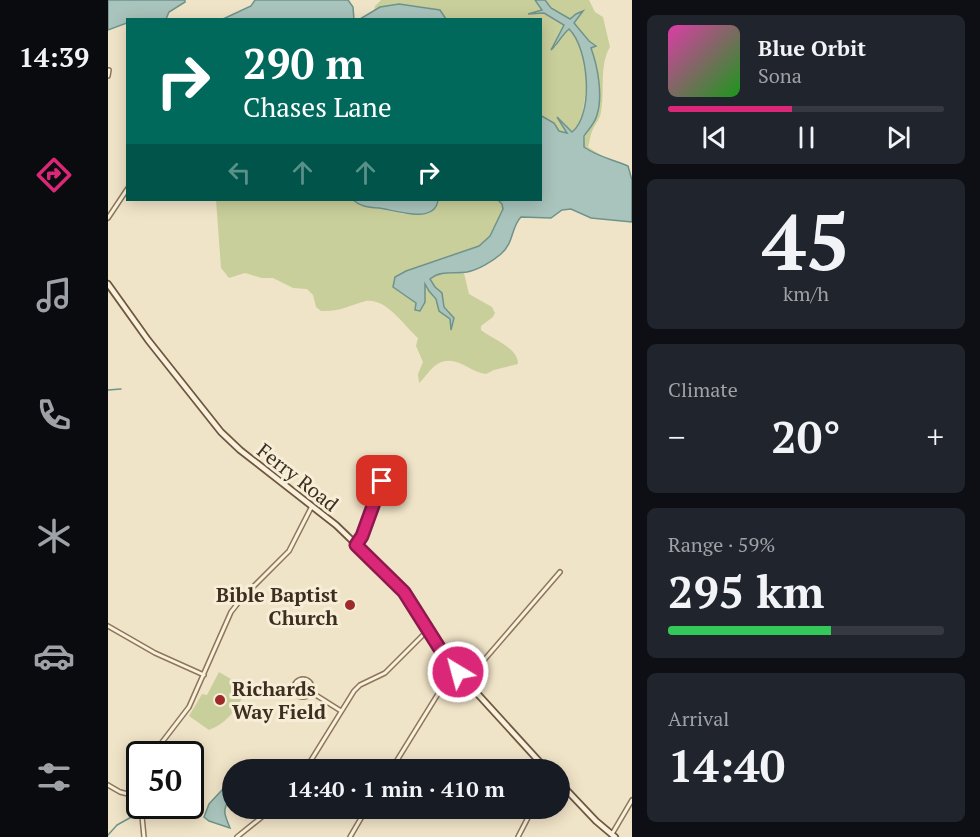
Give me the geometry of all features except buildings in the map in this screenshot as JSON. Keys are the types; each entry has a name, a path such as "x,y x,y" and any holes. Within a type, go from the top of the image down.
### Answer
{"main road":[{"name":"Ferry Road","path":"108,284 148,340 221,432 240,450 314,508 404,592 454,668 537,759"},
{"path":"570,794 614,836"}],"street":[{"path":"108,76 109,70"},
{"path":"108,218 126,191"},
{"path":"356,545 362,536 388,465"},
{"path":"163,741 187,710 231,612 289,551 314,508"},
{"path":"466,681 560,572"},
{"path":"108,626 155,653 204,675"},
{"path":"312,759 358,687 385,673 428,630"},
{"path":"398,759 454,668"},
{"path":"301,678 308,680 312,685 311,693 306,697 297,695 293,690 294,683 301,678"},
{"path":"311,693 341,711"},
{"path":"108,785 126,794"},
{"path":"614,836 632,800"},
{"path":"142,819 144,837"},
{"path":"237,837 259,819"},
{"path":"350,837 361,819"},
{"path":"518,837 527,819"}],"green space":[{"path":"381,0 535,0 542,10 533,13 544,13 564,25 552,47 556,47 558,38 569,29 580,45 586,74 585,95 579,124 571,132 557,118 567,132 559,131 554,123 542,116 542,18 445,18 439,10 422,7 391,6 374,12 375,6"},
{"path":"545,0 589,0 595,12 603,17 610,47 605,62 599,119 592,131 588,147 604,157 599,157 584,147 586,136 594,122 599,105 598,75 591,48 596,45 589,41 574,23 578,16 570,19 551,8"},
{"path":"216,201 355,201 361,205 404,214 438,203 438,201 499,201 503,209 490,236 478,246 395,277 398,291 416,303 425,296 425,284 436,299 439,311 450,319 449,311 444,307 442,293 430,279 440,274 464,273 469,294 492,307 495,313 481,326 481,330 509,348 517,358 518,364 486,374 455,362 443,362 434,367 419,383 418,374 423,362 416,346 418,338 388,308 374,301 366,301 339,309 321,311 316,307 313,295 307,289 293,288 273,278 262,278 245,273 229,278 221,268"},
{"name":"Richards Way Field","path":"219,672 243,686 246,691 227,719 209,730 189,716 202,694 207,695"}],"water":[{"path":"108,0 185,0 169,12 166,18 126,18 126,23 108,30"},
{"path":"255,0 348,0 353,7 354,18 225,18 251,6"},
{"path":"535,0 545,0 551,8 570,19 583,11 574,23 596,46 591,48 600,90 597,115 584,136 584,147 600,156 628,166 632,180 632,222 591,218 571,209 562,210 551,218 521,217 515,225 505,250 494,259 471,271 443,273 430,279 442,293 444,307 454,318 451,330 450,319 439,311 436,299 425,284 425,302 420,311 415,310 416,303 393,287 395,277 406,271 479,246 490,236 503,209 499,201 542,201 542,116 554,123 559,131 567,133 557,117 572,132 584,111 586,81 581,51 576,38 569,29 551,50 564,25 544,13 528,14 542,10"},
{"path":"399,4 440,10 445,18 362,18 380,7"},
{"path":"354,201 438,201 435,208 422,214 403,213 359,204"},
{"path":"222,790 222,819 226,819 230,828 204,817 209,804"}],"waterway":[{"path":"108,390 121,389"},
{"path":"108,835 117,825 128,819"}],"place":[{"name":"Bible Baptist Church","path":"350,605"},
{"name":"Richards Way Field","path":"220,700"}],"route":[{"path":"382,481 362,536 356,545 404,592 440,649 458,672"}]}
